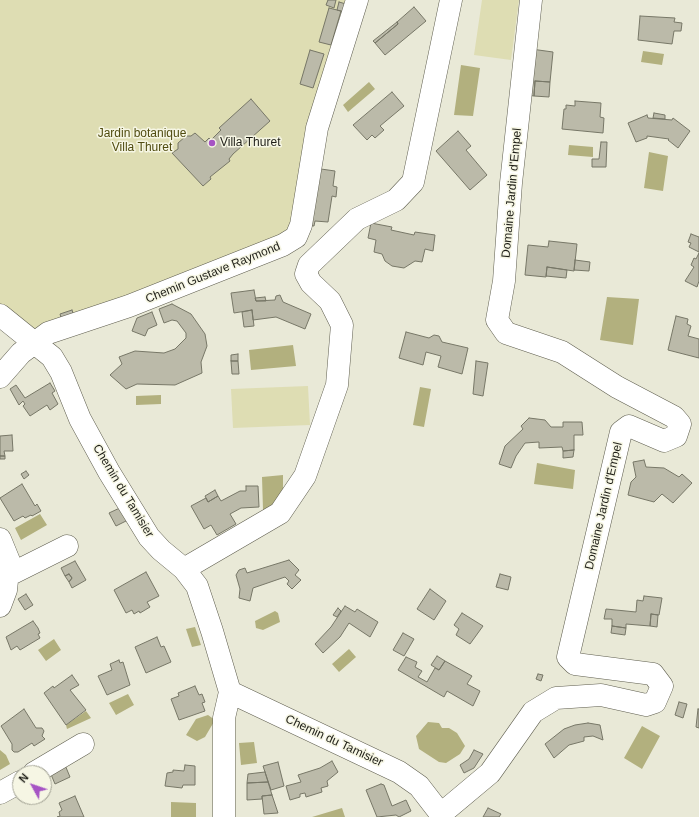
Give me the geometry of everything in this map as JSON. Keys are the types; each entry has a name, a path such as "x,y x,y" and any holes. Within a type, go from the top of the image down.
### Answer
{"street":[{"name":"Chemin Gustave Raymond","path":"35,342 48,333 129,306 283,245 296,237 301,225 317,128 357,0"},
{"path":"184,569 280,513 305,476 337,385 342,325 330,301 311,283 306,274 309,265 357,219 396,200 413,182 450,0"},
{"name":"Domaine Jardin d'Empel","path":"442,816 490,773 532,712 556,698 601,695 646,705 655,702 662,686 653,674 575,664 568,657 620,432 629,426 664,441 676,436 680,424 674,417 617,387 562,352 506,333 497,320 504,281 511,183 531,0"},
{"name":"Chemin du Tamisier","path":"0,315 52,357 61,372 80,419 109,472 149,537 161,550 184,569 196,586 230,692 399,772 419,786 442,816"},
{"path":"0,377 21,353 35,342"},
{"path":"0,539 9,561 9,575 6,590 0,606"},
{"path":"9,575 67,546"},
{"path":"224,817 224,718 230,692"},
{"path":"48,765 83,744"},
{"path":"0,793 12,786"}],"green space":[{"name":"Jardin botanique Villa Thuret","path":"0,0 351,0 292,232 34,333 0,309"},
{"path":"482,0 519,0 511,60 474,55"},
{"path":"308,386 310,425 233,428 231,389"}],"shaded area":[{"path":"643,51 664,54 662,65 641,62"},
{"path":"461,65 480,68 473,116 454,115"},
{"path":"369,82 375,89 348,112 343,105"},
{"path":"569,145 593,147 593,157 568,155"},
{"path":"649,152 668,156 663,191 644,188"},
{"path":"607,297 639,299 633,345 600,340"},
{"path":"293,345 296,366 251,370 249,350"},
{"path":"420,387 431,389 424,427 413,425"},
{"path":"161,395 161,404 136,405 136,396"},
{"path":"537,463 575,470 573,489 534,484"},
{"path":"283,475 283,499 274,511 263,510 262,477"},
{"path":"40,514 47,525 21,540 15,528"},
{"path":"275,611 278,613 280,622 263,630 256,628 255,621"},
{"path":"195,627 201,645 192,647 186,629"},
{"path":"54,639 61,650 46,661 38,650"},
{"path":"349,649 356,657 339,672 332,664"},
{"path":"128,694 134,705 116,715 109,703"},
{"path":"86,711 91,718 67,729 66,725"},
{"path":"208,715 215,720 205,737 197,741 186,735 196,719"},
{"path":"428,722 439,723 442,728 449,728 457,733 465,746 460,754 446,763 439,762 419,749 416,736"},
{"path":"642,726 660,736 642,769 624,758"},
{"path":"254,742 257,763 241,765 239,743"},
{"path":"0,750 6,755 10,764 0,770"},
{"path":"171,802 196,803 196,817 171,817"},
{"path":"342,808 345,817 312,817"}],"building":[{"path":"328,0 336,0 334,8 326,5"},
{"path":"339,2 346,4 344,12 337,10"},
{"path":"414,7 426,21 385,55 375,43 398,24 397,22"},
{"path":"329,8 341,11 331,45 319,42"},
{"path":"640,16 675,18 674,22 682,23 681,31 674,31 672,44 638,40"},
{"path":"397,22 398,24 375,43 373,41"},
{"path":"531,49 553,52 550,82 535,81 534,96 526,95"},
{"path":"310,50 324,54 313,88 300,84"},
{"path":"535,81 550,82 549,97 534,96"},
{"path":"392,92 404,106 380,126 384,130 375,138 372,135 367,140 353,125"},
{"name":"Villa Thuret","path":"251,99 270,121 233,154 229,159 230,161 210,177 211,179 203,186 172,153 178,149 178,143 186,136 191,136 195,133 205,142 209,138 211,140 221,130 219,128"},
{"path":"575,101 601,103 600,117 604,118 603,133 562,129 564,109 566,109 566,105 575,106"},
{"path":"654,113 665,115 665,119 653,118"},
{"path":"647,115 648,118 672,120 673,118 690,131 678,148 668,140 669,139 647,136 647,138 636,142 628,123"},
{"path":"458,131 471,146 466,150 487,175 470,190 436,151"},
{"path":"601,142 607,142 606,167 592,167 592,159 599,159"},
{"path":"321,169 335,171 333,186 337,187 336,197 332,196 328,222 315,221 314,226 305,225"},
{"path":"371,223 392,227 391,230 414,235 415,232 435,235 433,251 425,249 422,262 415,261 404,268 392,266 385,261 382,254 374,252 376,240 368,238"},
{"path":"691,234 699,237 699,252 689,247 691,243 688,242"},
{"path":"549,241 577,244 574,271 547,267 546,277 525,275 528,245 548,247"},
{"path":"699,253 699,281 697,287 685,281 694,267 691,265 694,258 696,259"},
{"path":"575,260 590,262 589,271 574,270"},
{"path":"547,267 567,270 566,278 546,276"},
{"path":"254,290 256,301 275,300 276,296 280,295 283,302 311,314 305,329 276,317 253,320 252,310 234,313 231,293"},
{"path":"265,297 266,301 256,301 255,298"},
{"path":"172,304 191,314 205,334 207,346 201,362 202,373 175,385 137,384 126,389 110,375 122,364 119,357 135,351 164,353 175,349 186,338 186,333 177,321 172,320 164,323 159,309"},
{"path":"72,310 74,316 62,321 60,314"},
{"path":"252,310 254,326 244,327 242,312"},
{"path":"152,312 157,325 148,329 145,336 132,331 137,318"},
{"path":"676,316 688,319 687,324 691,326 688,336 699,339 699,358 668,350"},
{"path":"406,332 429,338 434,335 439,336 442,342 468,348 462,374 438,367 441,356 426,352 423,365 399,358"},
{"path":"238,354 238,361 231,361 231,355"},
{"path":"231,361 238,361 239,374 232,374"},
{"path":"476,361 488,363 483,396 473,394"},
{"path":"50,383 55,391 52,393 58,404 50,410 47,405 30,416 23,406 25,404 23,401 19,405 10,389 16,385 25,398"},
{"path":"529,418 545,420 551,427 563,427 563,422 582,422 583,435 574,435 574,450 563,451 562,447 539,448 539,442 525,443 516,456 511,468 499,464 505,446 523,429 521,426"},
{"path":"12,435 13,451 4,451 5,456 0,456 0,436"},
{"path":"574,450 573,457 563,458 563,451"},
{"path":"0,456 5,456 5,459 0,459"},
{"path":"644,460 646,467 664,468 679,477 682,474 692,483 673,503 662,494 654,502 628,495 631,482 636,477 633,462"},
{"path":"26,471 29,475 24,479 21,474"},
{"path":"22,484 35,506 37,504 41,511 25,518 23,516 14,521 0,498"},
{"path":"246,486 258,486 259,507 241,508 230,514 236,524 217,535 211,525 204,529 191,506 206,498 208,502 218,496 221,501 240,491 246,491"},
{"path":"215,490 218,496 208,502 205,496"},
{"path":"124,506 130,519 116,526 109,513"},
{"path":"289,560 299,570 295,575 301,580 292,589 287,584 289,581 285,577 253,588 250,601 239,598 240,589 236,575 239,570 245,568 247,573"},
{"path":"75,561 86,580 72,588 69,582 72,578 69,574 65,576 61,568"},
{"path":"146,572 159,596 147,602 150,607 140,613 139,611 134,614 132,610 126,613 114,590"},
{"path":"69,574 72,578 69,582 65,576"},
{"path":"500,574 511,577 508,590 496,587"},
{"path":"430,589 446,601 434,620 417,609"},
{"path":"26,594 33,605 25,610 18,599"},
{"path":"644,596 662,598 659,615 651,614 650,626 626,624 626,628 612,626 612,619 604,619 606,609 636,612 637,600 643,601"},
{"path":"345,606 355,612 357,609 378,622 370,637 349,623 340,637 323,653 315,644 331,627"},
{"path":"338,608 341,611 337,617 333,615"},
{"path":"462,613 483,626 470,644 456,635 459,629 454,625"},
{"path":"651,614 658,615 657,627 650,626"},
{"path":"33,621 38,628 40,638 20,650 17,646 11,650 6,637"},
{"path":"612,626 626,628 625,635 611,633"},
{"path":"403,633 414,639 404,656 393,650"},
{"path":"157,637 161,647 164,646 171,662 146,673 135,647"},
{"path":"437,656 445,661 439,670 431,665"},
{"path":"406,657 417,662 415,667 422,671 418,677 427,682 435,668 439,670 445,661 472,676 467,684 480,691 473,706 447,691 444,697 398,670"},
{"path":"119,660 120,663 123,662 130,685 107,695 98,676 112,670 110,664"},
{"path":"538,674 543,675 541,681 536,679"},
{"path":"72,675 79,685 70,690 86,710 66,725 44,693 53,686 54,688"},
{"path":"195,686 199,695 202,694 205,702 202,703 205,711 179,720 171,699 179,696 178,693"},
{"path":"679,702 687,704 683,718 675,715"},
{"path":"24,709 36,728 42,728 44,731 42,736 45,739 34,746 32,743 18,752 14,752 12,750 12,744 1,726"},
{"path":"699,709 699,728 696,727"},
{"path":"588,723 600,725 603,740 593,736 584,737 584,741 569,745 554,758 545,744 564,729 575,725"},
{"path":"474,750 483,754 474,768 464,773 460,765 469,759"},
{"path":"332,761 338,772 327,781 328,786 321,788 322,792 306,797 305,793 300,794 300,797 290,800 286,786 301,782 298,775 320,768"},
{"path":"278,762 284,786 271,790 263,766"},
{"path":"65,765 70,777 55,784 52,777 52,771"},
{"path":"185,765 195,766 195,785 183,785 182,788 165,786 167,773 173,772 173,770 184,771"},
{"path":"265,772 268,782 247,783 248,774"},
{"path":"268,782 272,795 262,796 262,799 247,800 247,783"},
{"path":"381,784 384,785 392,806 406,800 411,811 399,817 396,815 377,817 366,790"},
{"path":"272,795 278,813 264,814 262,796"},
{"path":"75,796 84,817 57,817 60,816 59,812 62,810 59,803"},
{"path":"488,808 501,814 499,817 483,817"}],"place":[{"name":"Villa Thuret","path":"212,143"}]}
